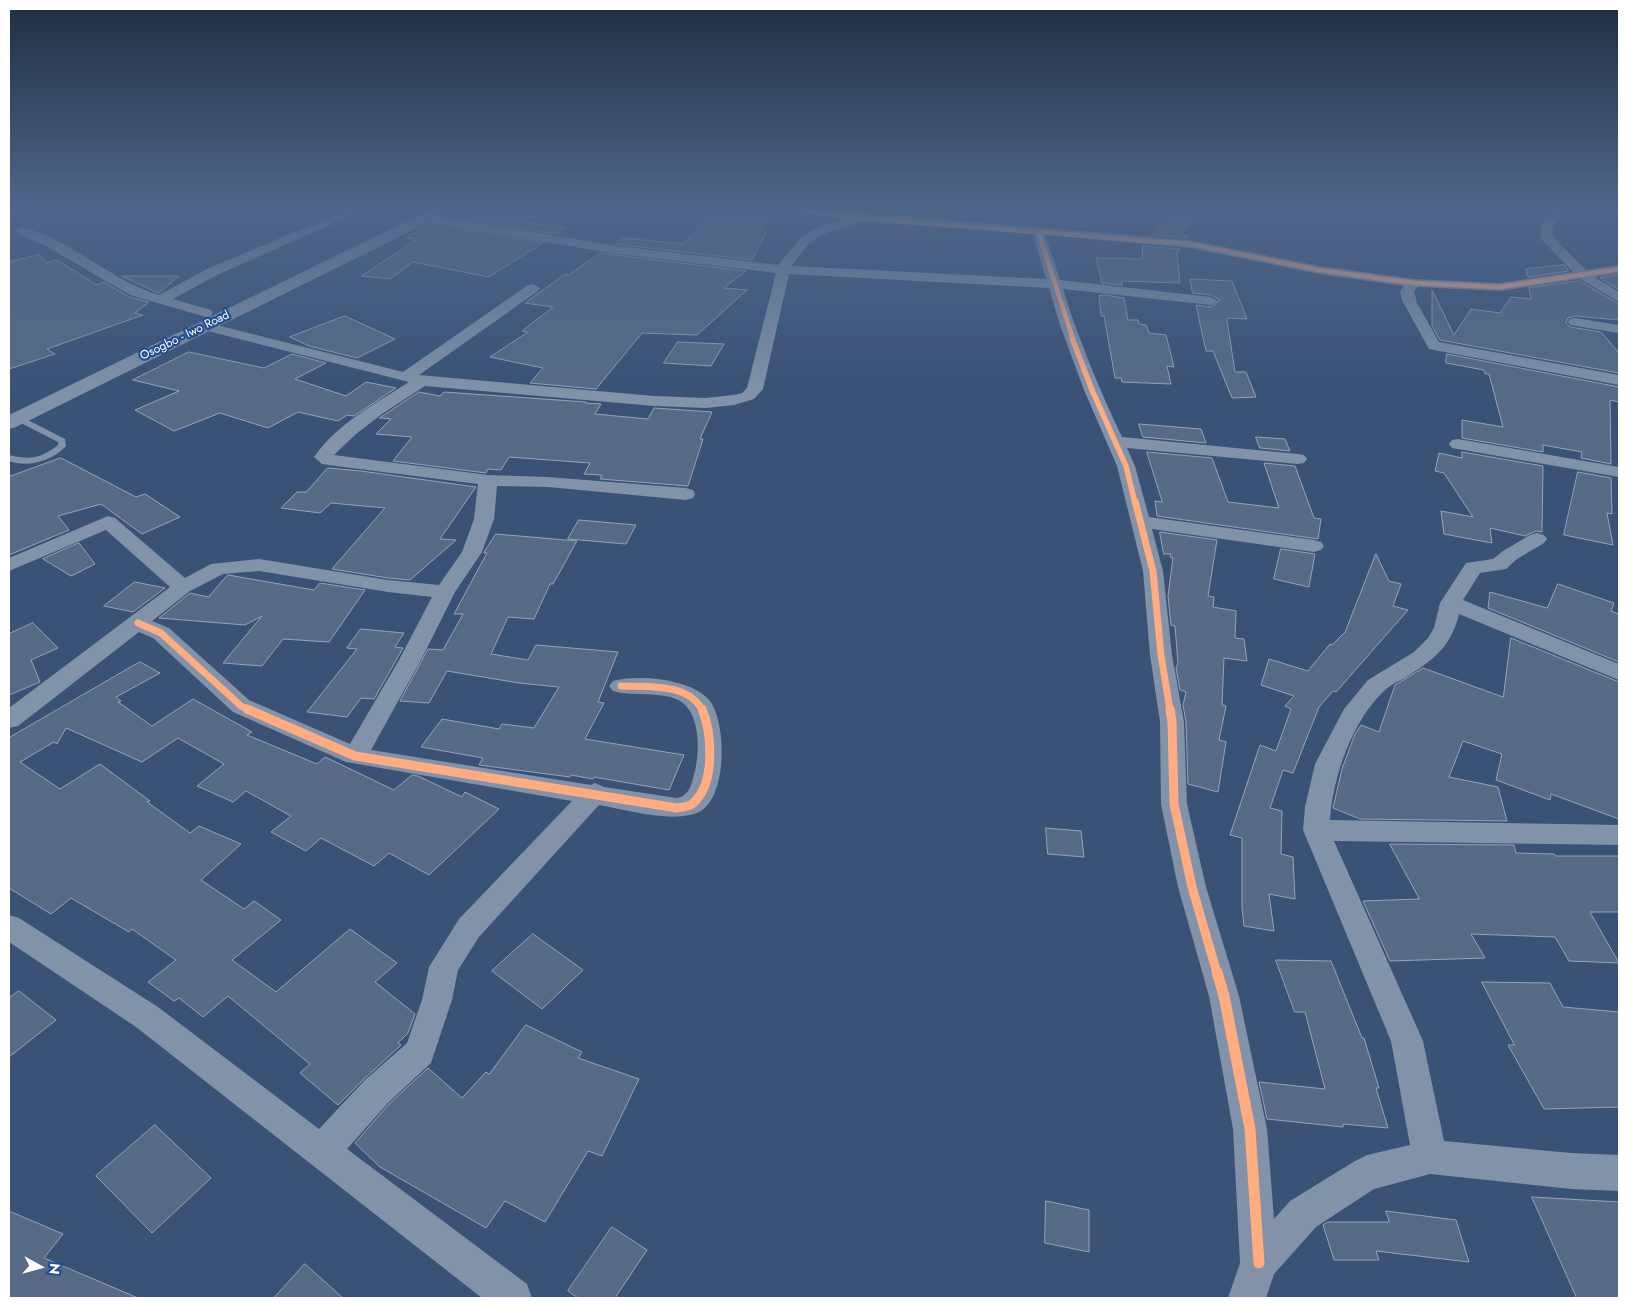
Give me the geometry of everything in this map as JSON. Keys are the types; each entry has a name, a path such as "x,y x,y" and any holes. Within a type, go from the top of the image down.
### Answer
{"main road":[{"name":"Osogbo - Iwo Road","path":"12,416 206,319 307,271"}],"street":[{"path":"98,271 135,292 206,319 414,379 706,404 748,396 756,389 783,271"},
{"path":"160,300 214,271"},
{"path":"802,271 1056,284 1211,301"},
{"path":"1056,271 1056,284 1067,325 1126,466 1153,571 1161,655 1172,722 1174,804 1192,887 1224,996 1250,1128 1259,1263 1247,1298"},
{"path":"1326,271 1414,283 1500,287 1607,271"},
{"path":"1579,271 1619,298"},
{"path":"1414,283 1407,292 1408,302 1421,320 1427,338 1434,346 1619,380"},
{"path":"534,288 350,430 323,457 328,460 488,480 548,482 686,494"},
{"path":"1576,322 1619,329"},
{"path":"1115,442 1298,459"},
{"path":"1458,444 1619,472"},
{"path":"355,756 410,660 445,592 472,552 484,518 488,480"},
{"path":"9,566 108,522 183,587"},
{"path":"1140,522 1314,546"},
{"path":"1430,1157 1407,1041 1316,830 1318,806 1328,764 1352,714 1376,685 1422,657 1437,642 1445,628 1451,603 1473,567 1499,565 1510,555 1537,539"},
{"path":"9,720 183,587 218,568 259,565 388,586 445,592"},
{"path":"1451,603 1619,673"},
{"path":"138,623 162,633 241,706 355,756 595,793 677,808 690,806 698,798 706,780 710,752 710,733 706,712 694,698 677,690 621,686"},
{"path":"322,1151 376,1092 420,1052 444,967 469,928 595,793"},
{"path":"1316,830 1619,835"},
{"path":"9,927 148,1017 513,1298"},
{"path":"1259,1263 1303,1214 1367,1173 1430,1157 1571,1171 1619,1173"}],"lane":[{"path":"9,458 17,462 28,462 54,453 62,446 62,441 12,416"}],"building":[{"path":"9,271 75,271 97,285 104,282 129,297 149,302 135,313 143,315 47,349 55,354 9,369"},
{"path":"369,271 401,271 390,279 361,276"},
{"path":"459,271 499,271 489,277"},
{"path":"574,271 746,271 724,288 747,290 697,335 642,333 596,389 530,383 543,368 490,357 528,332 522,331 553,307 525,303 565,274 568,275"},
{"path":"1099,271 1179,271 1180,283 1122,281 1122,285 1102,283"},
{"path":"1526,271 1569,271 1528,277"},
{"path":"1619,275 1619,290 1600,278"},
{"path":"122,276 179,276 159,293"},
{"path":"1190,279 1232,281 1247,319 1228,318 1227,320 1235,372 1246,372 1256,397 1232,398 1213,351 1206,351 1196,305 1211,307 1220,300 1211,295 1193,293"},
{"path":"1580,281 1619,304 1619,320 1575,316 1568,318 1566,323 1570,327 1601,332 1619,353 1619,373 1440,340 1432,326 1432,290 1454,335 1471,309 1500,313 1511,297 1531,299 1529,288"},
{"path":"1099,296 1124,298 1128,320 1138,320 1139,324 1146,325 1149,333 1166,335 1174,367 1167,366 1171,384 1122,382 1121,378 1115,378 1104,316 1101,316"},
{"path":"345,316 395,339 357,358 309,346 290,337"},
{"path":"678,342 724,344 711,366 664,363"},
{"path":"189,352 264,368 292,354 326,363 295,379 346,396 366,382 396,388 354,416 347,415 338,421 298,412 268,428 220,413 174,431 135,410 179,391 133,380"},
{"path":"1447,354 1619,387 1619,402 1610,400 1611,464 1581,458 1582,452 1543,445 1543,452 1462,438 1462,420 1503,427 1489,374 1485,374 1484,370 1446,363"},
{"path":"419,392 440,396 444,392 586,402 601,404 595,414 648,419 654,408 712,412 700,439 703,439 688,486 600,479 602,475 584,474 590,463 509,457 501,470 488,469 486,473 393,461 412,437 376,434 391,419 380,418"},
{"path":"1139,424 1201,429 1206,443 1143,437"},
{"path":"1256,437 1285,439 1290,451 1260,448"},
{"path":"1147,452 1212,458 1228,502 1279,508 1264,463 1295,466 1314,518 1321,519 1318,539 1157,516 1155,501 1162,502"},
{"path":"1462,452 1543,466 1542,532 1536,531 1525,536 1490,528 1492,543 1444,534 1441,511 1473,517 1444,473 1435,471 1439,453 1462,458"},
{"path":"61,458 136,497 145,494 180,517 142,534 101,504 58,516 69,530 9,555 9,477"},
{"path":"328,468 476,487 440,539 456,540 410,580 388,578 332,569 385,508 331,503 320,513 281,508 297,492 306,492"},
{"path":"1578,472 1611,478 1612,514 1607,513 1613,545 1564,535"},
{"path":"579,520 636,525 626,544 568,539"},
{"path":"1160,532 1217,540 1208,596 1214,597 1213,607 1236,611 1235,638 1244,639 1247,661 1224,658 1222,705 1226,706 1219,740 1226,742 1218,792 1188,784 1186,722 1183,705 1186,692 1180,690 1176,668 1178,663 1175,626 1171,625 1168,596 1173,558 1170,557 1171,554 1164,554"},
{"path":"496,534 577,541 553,584 550,584 534,619 508,617 491,654 528,660 536,645 618,652 598,702 604,703 585,739 684,755 669,790 594,777 593,779 571,775 570,777 479,765 483,758 421,747 442,719 499,729 502,724 534,728 559,687 519,683 447,671 429,703 400,701 428,649 443,650 463,614 454,614 487,553 484,553"},
{"path":"79,543 95,564 71,576 43,559"},
{"path":"1281,549 1315,554 1309,587 1274,579"},
{"path":"1376,554 1389,581 1401,584 1393,606 1408,610 1336,692 1333,691 1319,707 1293,773 1283,770 1270,808 1282,811 1281,854 1293,857 1295,899 1269,894 1274,931 1244,926 1242,908 1242,838 1230,835 1260,745 1276,751 1291,709 1285,706 1294,696 1261,685 1269,659 1308,671 1330,644 1332,645 1345,632"},
{"path":"228,575 314,590 320,583 365,590 329,642 283,639 262,666 223,663 262,616 245,625 159,618 190,593 208,597"},
{"path":"135,582 165,588 133,612 104,606"},
{"path":"1558,584 1614,603 1611,611 1619,614 1619,662 1488,608 1490,592 1547,608"},
{"path":"33,623 58,648 31,660 40,682 9,695 9,634"},
{"path":"361,629 404,633 395,647 403,648 374,699 361,698 347,717 307,712 357,649 347,648"},
{"path":"1511,638 1619,682 1619,819 1551,794 1550,800 1496,780 1502,754 1463,741 1449,777 1498,787 1507,821 1360,819 1333,808 1342,769 1355,734 1361,725 1379,732 1395,685 1423,668 1503,697"},
{"path":"140,662 160,673 116,697 121,701 118,702 152,726 193,699 252,732 247,735 317,764 325,757 394,790 412,775 418,776 462,797 465,792 499,809 429,875 389,853 374,866 321,838 306,851 271,832 291,816 246,791 233,802 197,786 224,764 178,738 142,762 66,728 57,744 54,742 20,762 60,789 100,764 150,801 147,802 190,833 199,826 241,844 201,880 244,909 254,901 281,920 232,960 276,992 350,929 397,963 375,982 415,1014 408,1033 398,1043 401,1045 338,1105 300,1073 310,1064 228,996 203,1017 179,998 174,1001 148,982 176,960 132,929 129,932 71,898 51,914 9,888 9,738"},
{"path":"1046,828 1081,831 1084,857 1048,854"},
{"path":"1390,844 1514,845 1516,853 1554,854 1556,856 1619,856 1619,912 1590,912 1619,963 1569,961 1555,937 1471,934 1485,958 1390,961 1363,901 1419,899"},
{"path":"533,934 583,970 542,1009 492,971"},
{"path":"1276,960 1331,961 1362,1038 1364,1038 1379,1088 1376,1088 1388,1128 1343,1124 1343,1127 1267,1119 1259,1082 1325,1089 1305,1012 1295,1012"},
{"path":"1482,982 1550,983 1563,1007 1619,1012 1619,1107 1544,1109 1508,1045 1514,1045"},
{"path":"19,991 56,1020 9,1057 9,998"},
{"path":"526,1025 582,1052 578,1058 639,1079 602,1156 588,1151 545,1222 505,1201 486,1228 380,1167 355,1143 389,1104 428,1068 462,1098 486,1072 489,1074"},
{"path":"155,1125 211,1178 152,1233 96,1176"},
{"path":"1532,1197 1619,1202 1619,1298 1577,1298"},
{"path":"1046,1201 1089,1210 1089,1252 1045,1243"},
{"path":"9,1211 63,1234 44,1258 138,1298 9,1298"},
{"path":"1386,1211 1456,1220 1469,1262 1376,1251 1379,1260 1334,1260 1323,1225 1328,1222 1389,1222"},
{"path":"612,1227 647,1250 615,1298 578,1298 568,1291"},
{"path":"305,1264 343,1298 274,1298"}],"cycle path":[{"path":"1050,271 1067,325 1092,390 1126,466 1153,571 1161,655 1172,722 1174,804 1192,887 1224,996 1250,1129 1259,1263"},
{"path":"1326,271 1414,283 1500,287 1606,271"},
{"path":"138,623 161,633 241,706 355,756 677,808 692,804 705,783 709,767 709,735 706,719 701,707 693,698 677,691 621,686"}]}
